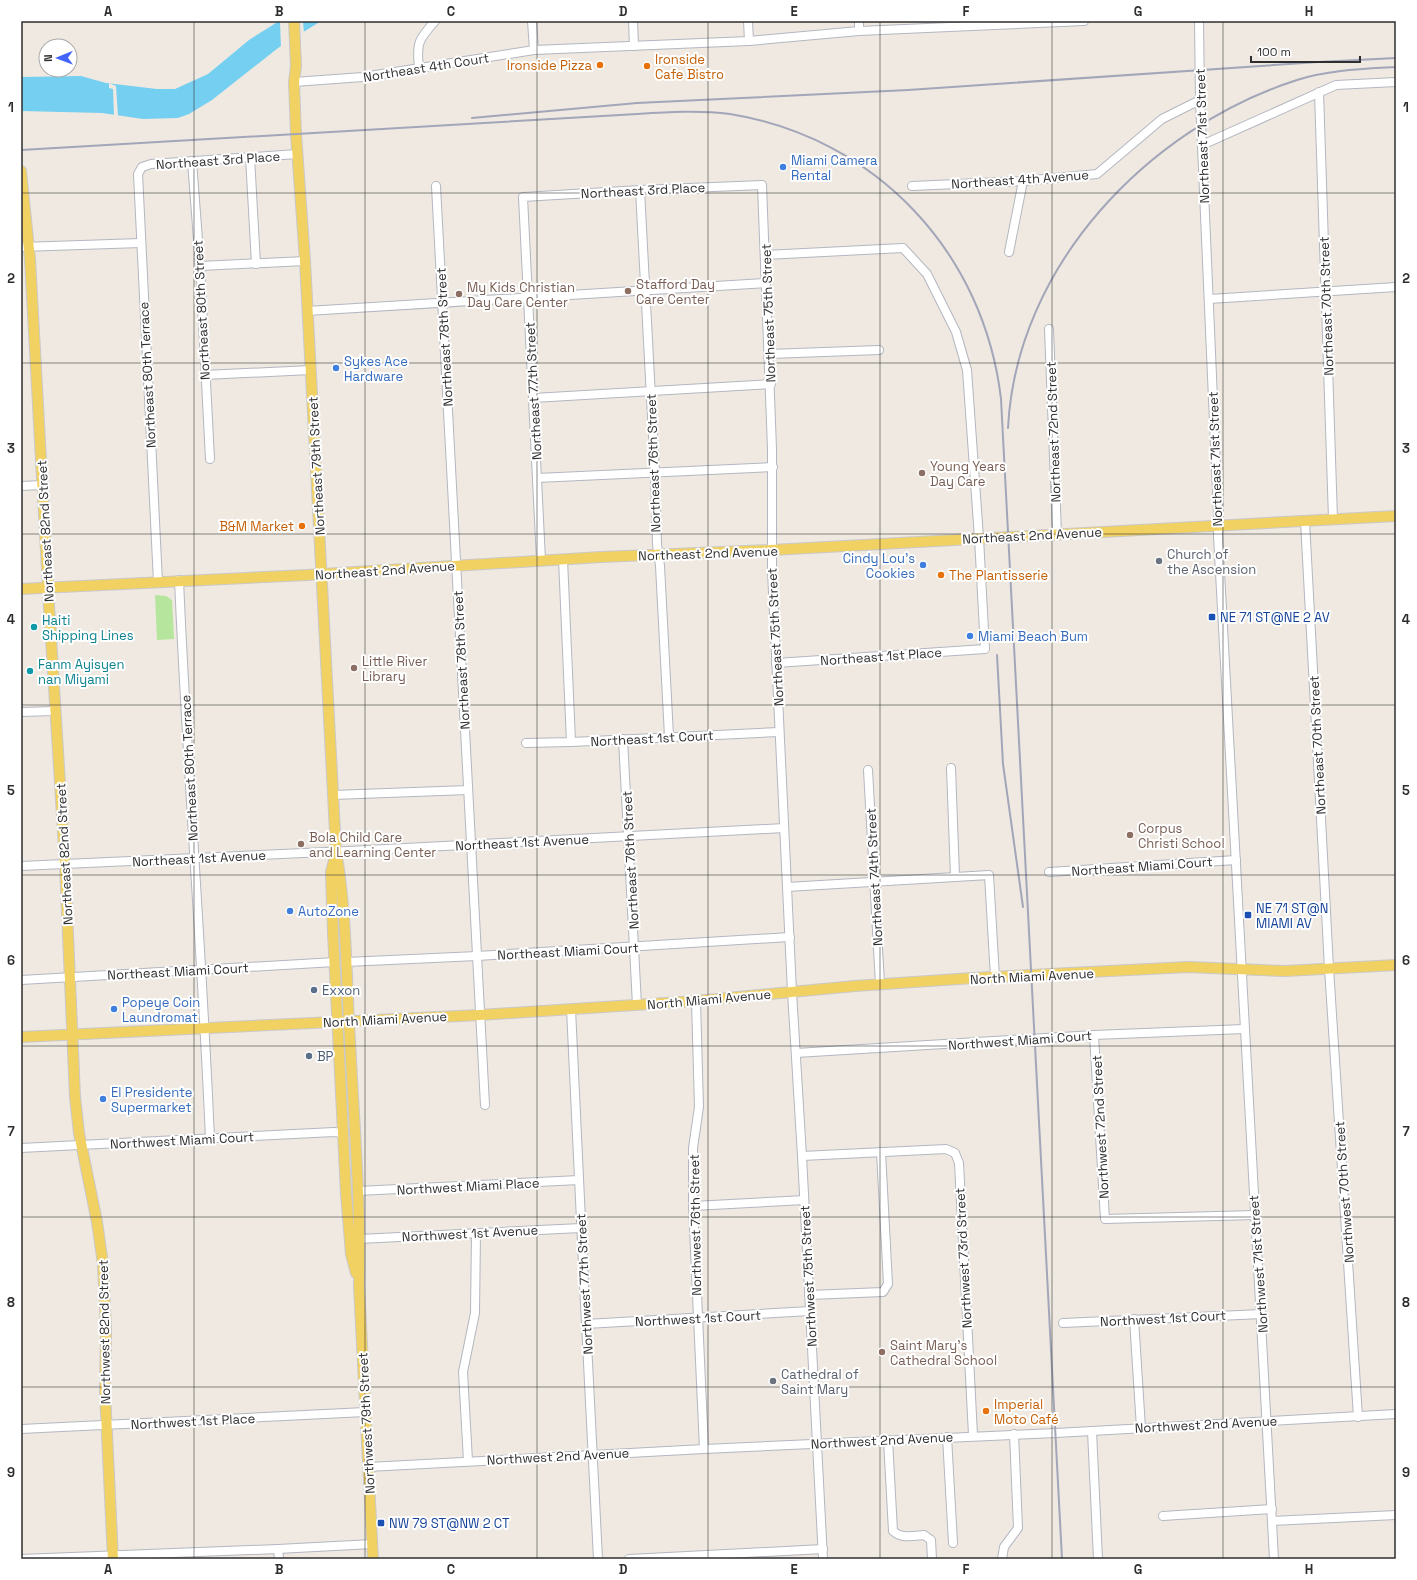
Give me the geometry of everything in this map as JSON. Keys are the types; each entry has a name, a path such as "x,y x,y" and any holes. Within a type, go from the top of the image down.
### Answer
{"main road":[{"name":"Northeast 79th Street","path":"288,21 296,66 294,82 297,154 305,261 336,851 339,870 349,1021"},
{"name":"Northeast 79th Street","path":"292,42 294,21"},
{"name":"Northeast 82nd Street","path":"21,171 65,864 72,1035"},
{"name":"Northeast 2nd Avenue","path":"21,589 322,574 541,560 772,550 1396,516"},
{"name":"Northeast 79th Street","path":"336,851 331,872 334,962 338,1021"},
{"name":"North Miami Avenue","path":"21,1037 480,1015 696,1001 880,984 1188,967 1285,971 1396,965"},
{"name":"Northwest 79th Street","path":"338,1021 343,1133 351,1254 359,1286"},
{"name":"Northwest 79th Street","path":"349,1021 358,1191 359,1286 373,1559"},
{"name":"Northwest 82nd Street","path":"72,1035 76,1103 103,1264 106,1330 106,1425 113,1557"},
{"path":"343,1133 347,1141 358,1191"}],"street":[{"path":"419,68 418,44 435,21"},
{"path":"532,21 534,50"},
{"path":"633,21 634,46"},
{"path":"748,21 748,41"},
{"path":"859,21 859,31"},
{"name":"Northeast 4th Court","path":"294,82 355,78 534,50 748,41 859,31 974,24 1084,21"},
{"name":"Northeast 71st Street","path":"1199,21 1200,100 1218,525 1241,969"},
{"path":"1202,145 1336,85 1396,82"},
{"name":"Northeast 70th Street","path":"1319,92 1333,520"},
{"name":"Northeast 4th Avenue","path":"912,186 1097,174 1162,119 1200,100"},
{"name":"Northeast 3rd Place","path":"140,169 151,164 297,154"},
{"path":"250,157 256,264"},
{"name":"Northeast 80th Street","path":"192,161 200,266 204,375 210,459"},
{"name":"Northeast 80th Terrace","path":"140,169 138,177 158,582"},
{"path":"1009,252 1023,180"},
{"name":"Northeast 3rd Place","path":"523,197 762,185"},
{"name":"Northeast 75th Street","path":"762,185 771,384 773,467 772,550 776,663 792,992"},
{"name":"Northeast 78th Street","path":"436,186 485,1105"},
{"name":"Northeast 76th Street","path":"640,190 655,473 656,540 669,736"},
{"name":"Northeast 77th Street","path":"523,197 541,560"},
{"path":"25,247 141,243"},
{"path":"765,255 903,248 926,274 956,332 967,370 979,538"},
{"path":"200,266 305,261"},
{"path":"307,311 766,283"},
{"path":"1209,299 1396,287"},
{"name":"Northeast 72nd Street","path":"1049,329 1057,534"},
{"path":"769,354 879,350"},
{"path":"204,375 311,370"},
{"path":"533,398 771,384"},
{"path":"537,478 773,467"},
{"path":"21,486 42,485"},
{"name":"Northeast 70th Street","path":"1305,521 1330,968"},
{"name":"Northeast 1st Place","path":"776,663 985,649 979,538"},
{"path":"563,559 571,742"},
{"name":"Northeast 80th Terrace","path":"179,580 194,857 202,969 210,1139"},
{"path":"21,712 55,711"},
{"name":"Northeast 1st Court","path":"526,743 779,732"},
{"name":"Northeast 76th Street","path":"623,739 637,1005"},
{"path":"951,768 955,876"},
{"name":"Northeast 74th Street","path":"868,770 880,984"},
{"path":"333,795 468,790"},
{"name":"Northeast 1st Avenue","path":"21,866 784,828"},
{"name":"Northeast Miami Court","path":"1049,872 1236,860"},
{"path":"787,887 989,875 995,978"},
{"name":"Northeast Miami Court","path":"346,962 477,956 790,937"},
{"name":"Northeast Miami Court","path":"21,980 334,962"},
{"name":"Northwest 70th Street","path":"1330,968 1358,1417"},
{"name":"Northwest 71st Street","path":"1241,969 1268,1421 1274,1559"},
{"name":"Northwest 75th Street","path":"792,992 823,1559"},
{"name":"Northwest 76th Street","path":"696,1001 699,1106 693,1148 693,1206 704,1449"},
{"name":"Northwest 77th Street","path":"571,1009 598,1559"},
{"name":"Northwest Miami Court","path":"796,1053 1094,1035 1244,1029"},
{"name":"Northwest 72nd Street","path":"1094,1035 1105,1219 1255,1215"},
{"name":"Northwest Miami Court","path":"21,1148 334,1132 343,1133"},
{"name":"Northwest 73rd Street","path":"881,1152 946,1149 955,1153 959,1163 973,1436"},
{"path":"802,1156 881,1152 888,1284 883,1292 809,1295"},
{"name":"Northwest Miami Place","path":"358,1191 579,1180"},
{"path":"693,1206 804,1200"},
{"name":"Northwest 1st Avenue","path":"359,1239 581,1228"},
{"path":"468,1461 463,1372 475,1313 476,1233"},
{"name":"Northwest 1st Court","path":"586,1324 810,1311"},
{"name":"Northwest 1st Court","path":"1063,1322 1262,1314"},
{"path":"1134,1319 1141,1428"},
{"name":"Northwest 1st Place","path":"21,1429 365,1412"},
{"name":"Northwest 2nd Avenue","path":"368,1467 817,1443 1092,1431 1396,1414"},
{"path":"1092,1431 1098,1559"},
{"path":"1002,1559 1004,1547 1018,1528 1014,1434"},
{"path":"947,1437 953,1543"},
{"path":"888,1440 893,1531 905,1537 924,1535 931,1540 932,1559"},
{"path":"1163,1516 1272,1509"},
{"path":"1272,1521 1396,1515"},
{"path":"21,1559 193,1555 372,1544"},
{"path":"278,1549 278,1559"},
{"path":"629,1559 823,1549"}],"green space":[{"path":"155,595 166,596 172,600 174,639 157,640"}],"water":[{"path":"279,21 321,21 278,48 212,100 189,114 178,118 143,119 102,113 21,111 21,77 78,78 78,76 81,76 106,83 157,89 175,89 208,74 249,40"}],"pier":[{"path":"280,21 303,21 304,34 281,49"},
{"path":"109,83 116,86 118,116 114,116 113,89 109,88"}],"railway":[{"path":"472,118 637,103 908,90 1396,58"},
{"path":"1008,428 1017,369 1036,312 1064,259 1100,211 1142,168 1190,132 1242,102 1297,80 1334,72 1396,67"},
{"path":"21,150 660,113 696,112 730,114 783,127 832,148 876,176 914,211 947,251 972,296 991,346 1001,399 1062,1559"},
{"path":"997,655 1003,764 1023,907"}],"place":[{"name":"Ironside Pizza","path":"600,65"},
{"name":"Ironside Cafe Bistro","path":"647,66"},
{"name":"Miami Camera Rental","path":"783,167"},
{"name":"Stafford Day Care Center","path":"628,291"},
{"name":"My Kids Christian Day Care Center","path":"459,294"},
{"name":"Sykes Ace Hardware","path":"336,368"},
{"name":"Young Years Day Care","path":"922,473"},
{"name":"B&M Market","path":"302,526"},
{"name":"Church of the Ascension","path":"1159,561"},
{"name":"Cindy Lou's Cookies","path":"923,565"},
{"name":"The Plantisserie","path":"941,575"},
{"name":"NE 71 ST@NE 2 AV","path":"1212,617"},
{"name":"Haiti Shipping Lines","path":"34,627"},
{"name":"Miami Beach Bum","path":"970,636"},
{"name":"Little River Library","path":"354,668"},
{"name":"Fanm Ayisyen nan Miyami","path":"30,671"},
{"name":"Corpus Christi School","path":"1130,835"},
{"name":"Bola Child Care and Learning Center","path":"301,844"},
{"name":"AutoZone","path":"290,911"},
{"name":"NE 71 ST@N MIAMI AV","path":"1248,915"},
{"name":"Exxon","path":"314,990"},
{"name":"Popeye Coin Laundromat","path":"114,1009"},
{"name":"BP","path":"309,1056"},
{"name":"El Presidente Supermarket","path":"103,1099"},
{"name":"Saint Mary's Cathedral School","path":"882,1352"},
{"name":"Cathedral of Saint Mary","path":"773,1381"},
{"name":"Imperial Moto Café","path":"986,1411"},
{"name":"NW 79 ST@NW 2 CT","path":"381,1523"}]}
